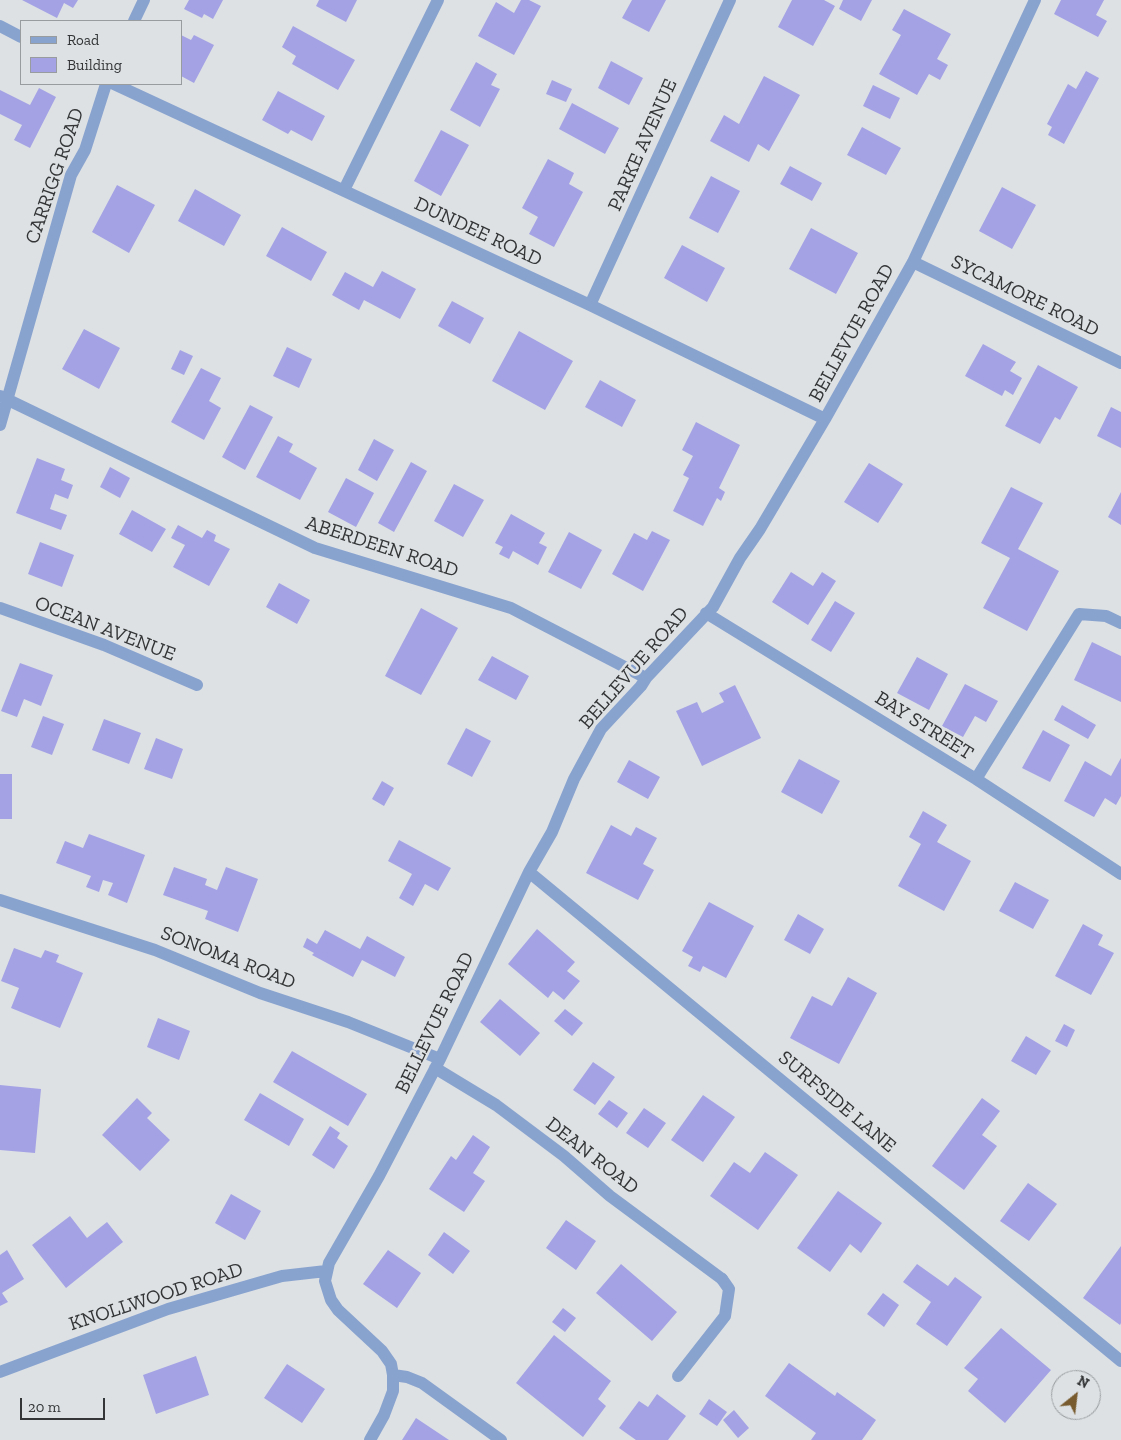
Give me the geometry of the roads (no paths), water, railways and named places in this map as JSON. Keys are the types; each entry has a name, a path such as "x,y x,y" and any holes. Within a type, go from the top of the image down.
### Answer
{"street":[{"path":"134,20 144,0"},
{"path":"344,190 438,0"},
{"name":"PARKE AVENUE","path":"590,305 730,0"},
{"name":"BELLEVUE ROAD","path":"326,1271 379,1176 438,1063 529,872 552,832 574,779 601,729 713,607 740,558 760,530 913,262 1035,0"},
{"path":"0,26 20,36"},
{"name":"CARRIGG ROAD","path":"0,425 3,398 71,175 85,150 106,85"},
{"name":"DUNDEE ROAD","path":"116,85 590,305 825,419"},
{"name":"SYCAMORE ROAD","path":"913,262 1121,363"},
{"name":"ABERDEEN ROAD","path":"3,398 315,548 511,608 646,678"},
{"name":"OCEAN AVENUE","path":"0,608 104,645 197,685"},
{"name":"BAY STREET","path":"706,613 976,779 1121,874"},
{"path":"976,779 1079,614 1106,616 1121,623"},
{"name":"SURFSIDE LANE","path":"529,872 1121,1361"},
{"name":"SONOMA ROAD","path":"0,900 155,950 260,993 348,1022 438,1063"},
{"name":"DEAN ROAD","path":"438,1063 564,1156 610,1196 722,1279 729,1289 725,1316 678,1376"},
{"path":"326,1271 325,1281 338,1310 382,1351 391,1364 394,1391 384,1415 370,1440"},
{"name":"KNOLLWOOD ROAD","path":"0,1372 168,1309 282,1276 326,1271"},
{"path":"393,1376 407,1377 422,1383 501,1440"}]}
